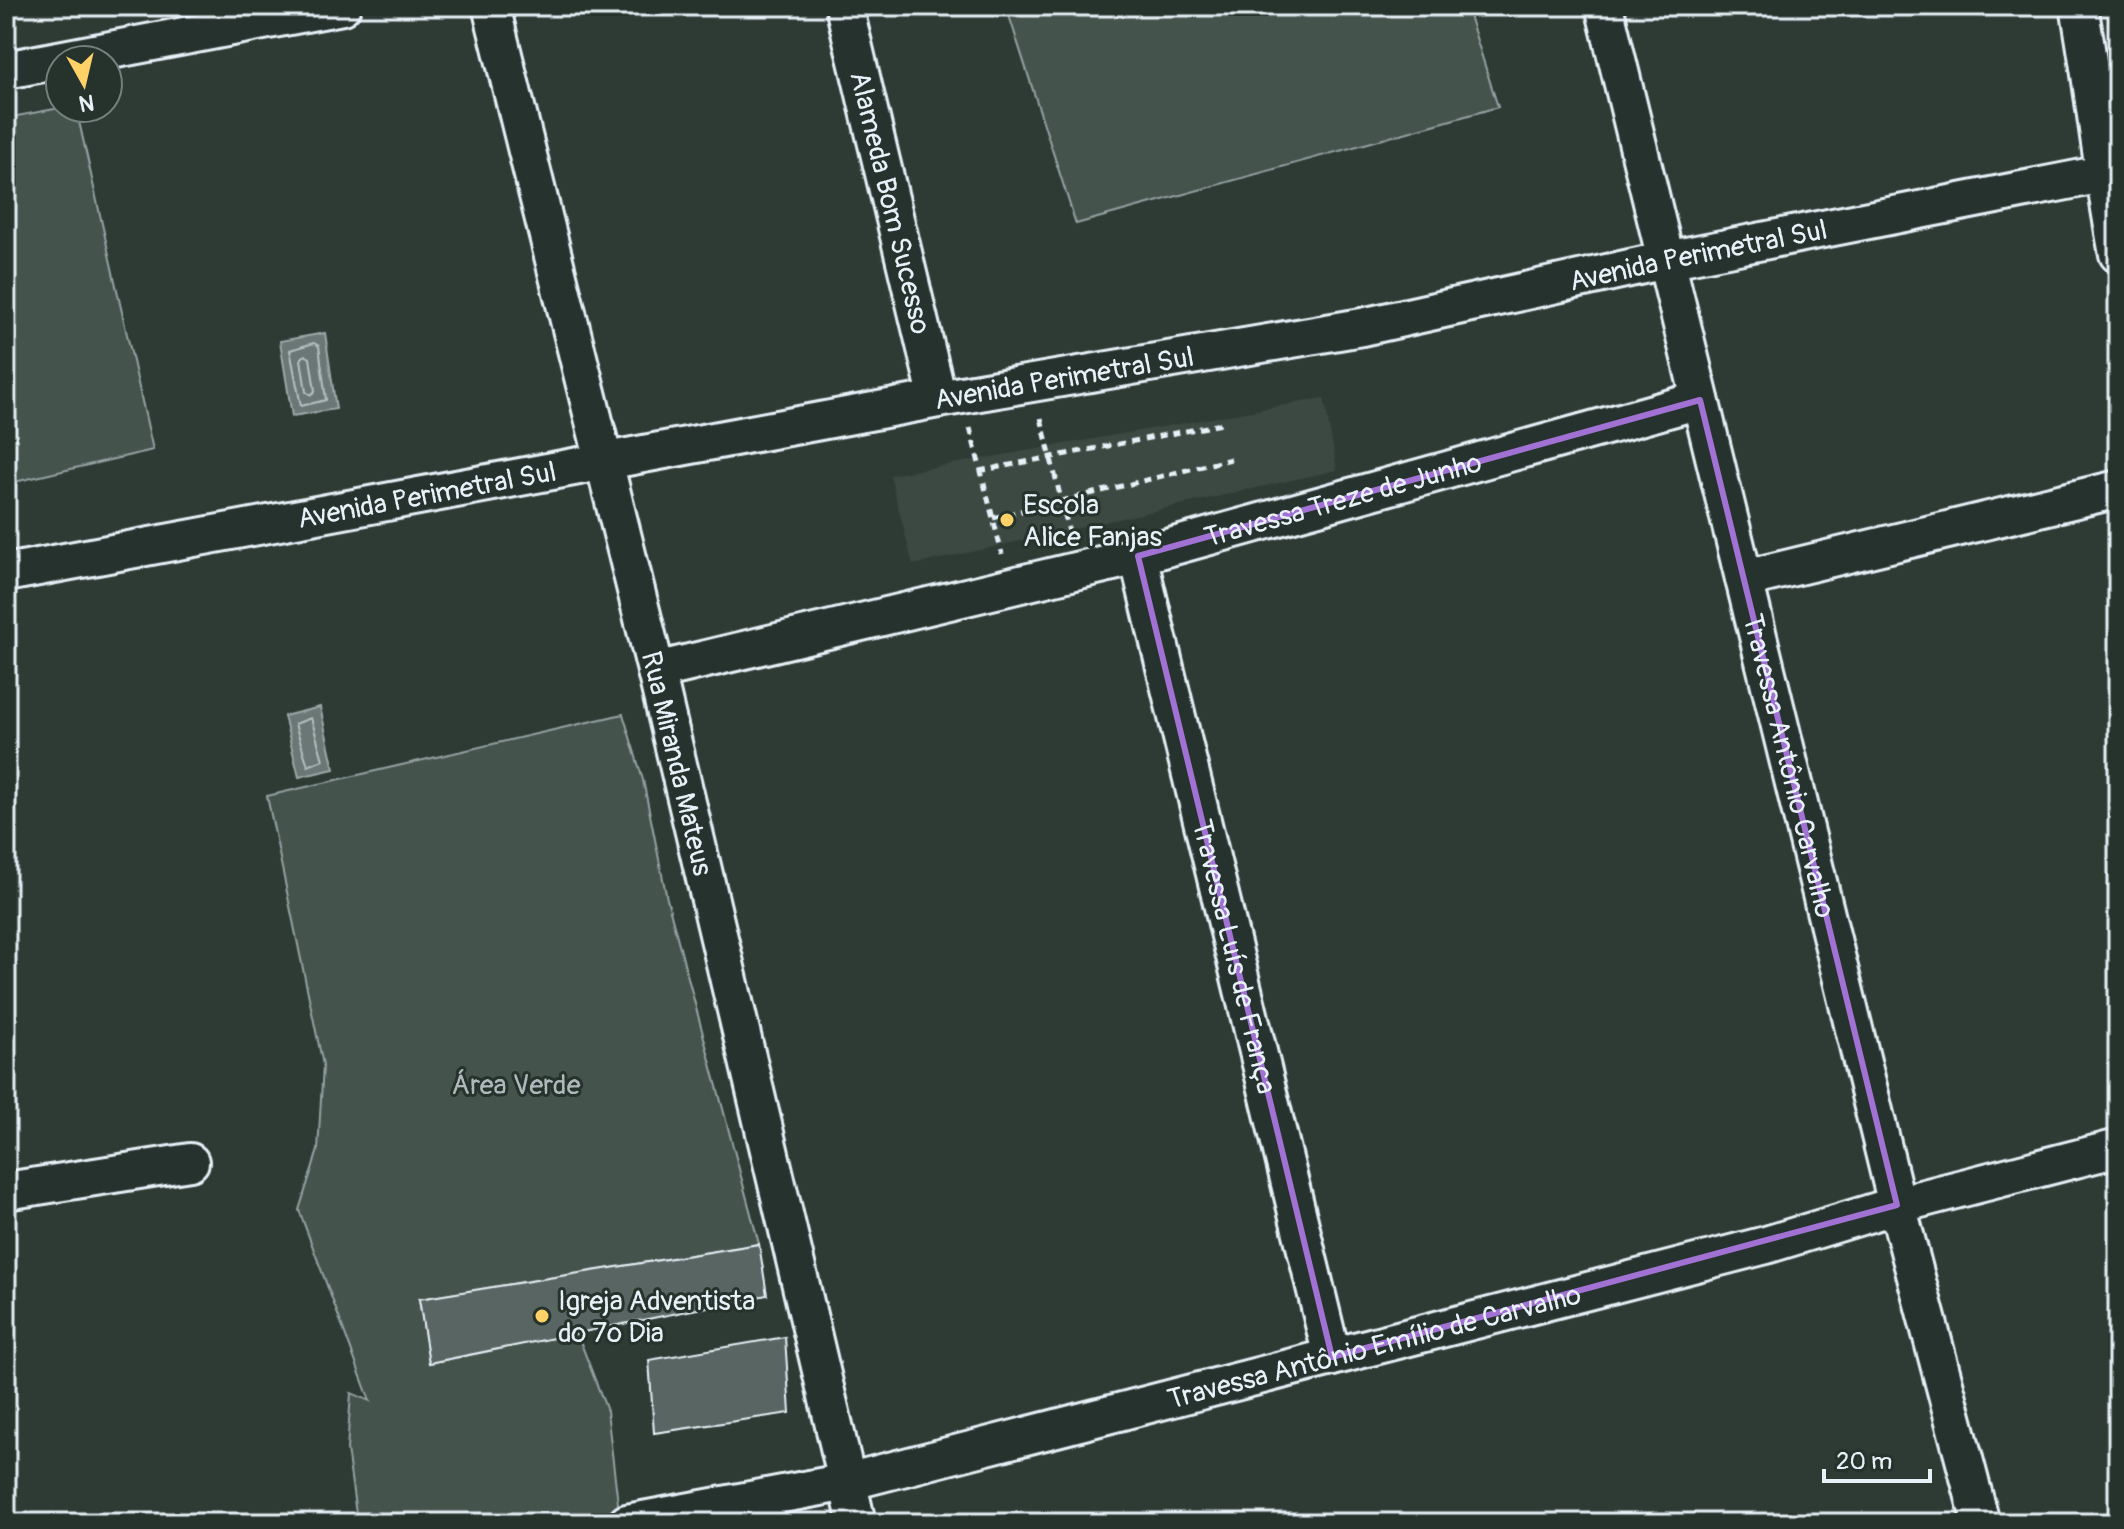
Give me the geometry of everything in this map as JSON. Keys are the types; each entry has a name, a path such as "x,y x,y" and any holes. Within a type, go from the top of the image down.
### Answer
{"street":[{"path":"6,70 342,6"},
{"name":"Rua Miranda Mateus","path":"491,6 656,671 857,1523"},
{"name":"Alameda Bom Sucesso","path":"844,6 951,398"},
{"name":"Travessa Antônio Carvalho","path":"1604,6 1897,1205 1981,1523"},
{"path":"2079,6 2110,173 2118,254"},
{"name":"Avenida Perimetral Sul","path":"6,573 951,398 1362,327 1666,260 2110,173"},
{"name":"Travessa Treze de Junho","path":"656,671 1138,556 1700,400"},
{"path":"1744,579 2118,489"},
{"name":"Travessa Luís de França","path":"1138,556 1332,1357"},
{"name":"Travessa Antônio Emílio de Carvalho","path":"627,1523 847,1482 1766,1245 1897,1205 2118,1148"},
{"path":"6,1191 190,1162"}],"path":[{"path":"1033,384 1078,568"},
{"path":"951,398 979,471 1010,586"},
{"path":"979,471 1222,424"},
{"path":"993,518 1231,459"}],"highlighted area":[{"path":"1700,400 1897,1205 1332,1357 1138,556"}],"shaded area":[{"name":"Escola Alice Fanjas","path":"1324,398 1337,470 913,565 890,475"}],"green space":[{"path":"1006,6 1466,6 1498,107 1076,224"},
{"path":"44,111 44,124 80,124 153,450 6,484 6,118"},
{"name":"Área Verde","path":"623,714 643,780 667,899 759,1244 419,1299 430,1363 577,1333 607,1411 619,1512 575,1523 357,1521 347,1449 351,1393 370,1401 299,1210 318,1150 323,1065 267,796"}],"water":[{"path":"325,333 336,409 292,416 280,341"},
{"path":"320,707 334,769 299,777 284,716"}],"building":[{"name":"Igreja Adventista do 7º Dia","path":"759,1244 767,1295 429,1363 419,1299"},
{"path":"785,1337 790,1413 654,1433 649,1360"}],"place":[{"name":"Escola Alice Fanjas","path":"1007,520"},
{"name":"Igreja Adventista do 7º Dia","path":"542,1316"}]}
